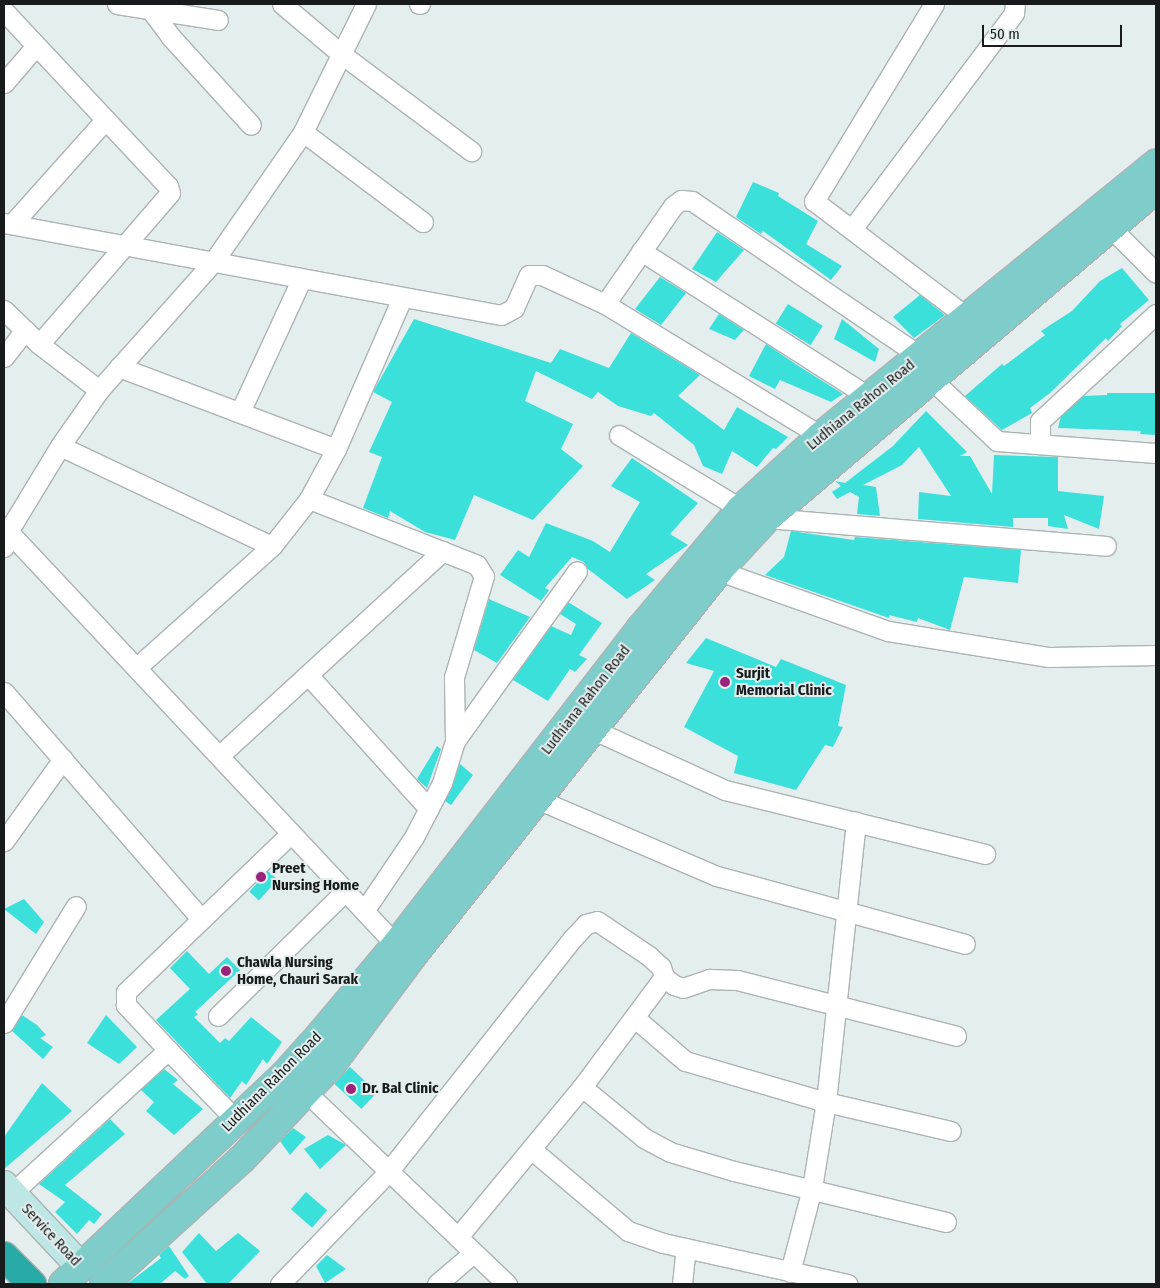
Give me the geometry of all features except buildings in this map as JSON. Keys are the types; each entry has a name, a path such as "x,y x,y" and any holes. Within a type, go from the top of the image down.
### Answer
{"highway":[{"path":"4,1256 32,1284"}],"main road":[{"name":"Ludhiana Rahon Road","path":"706,566 767,518 925,367 1103,220 1156,164"},
{"name":"Ludhiana Rahon Road","path":"81,1278 236,1120 286,1073 396,946 582,724 706,566 741,509 821,436 869,397 925,367 967,316 1103,220 1156,189"},
{"name":"Ludhiana Rahon Road","path":"104,1284 242,1159 332,1064 537,799 582,724"}],"street":[{"path":"117,4 151,6 218,20"},
{"path":"282,4 340,53 471,151"},
{"path":"366,4 302,132 213,262 99,390 60,446 6,535 137,667 396,946"},
{"path":"934,4 815,195 817,206 852,229 967,316"},
{"path":"852,229 1014,13 1015,4"},
{"path":"151,6 175,42 251,125"},
{"path":"4,11 35,47 168,186 170,193 39,344"},
{"path":"4,83 35,47"},
{"path":"8,223 105,120"},
{"path":"302,132 423,222"},
{"path":"605,304 673,206 681,200 692,201 925,367 997,441 1156,453"},
{"path":"1103,220 1156,273"},
{"path":"8,223 301,280 501,315 511,312 526,280 535,274 605,304 821,436"},
{"path":"641,251 869,397"},
{"path":"240,412 301,280"},
{"path":"137,667 272,546 309,499 336,449 402,298"},
{"path":"4,310 39,344 99,390"},
{"path":"1040,444 1040,421 1156,314"},
{"path":"4,357 25,330"},
{"path":"119,367 336,449"},
{"path":"619,435 741,509"},
{"path":"60,446 272,546"},
{"path":"309,499 477,565 484,576 454,677 455,741 442,783 429,810 364,911"},
{"path":"767,518 1106,546"},
{"path":"220,755 309,676 443,551"},
{"path":"706,566 888,630 1049,657 1156,655"},
{"path":"455,741 577,571"},
{"path":"309,676 429,810"},
{"path":"4,692 200,919"},
{"path":"582,724 725,790 985,854"},
{"path":"4,841 63,759"},
{"path":"537,799 717,876 965,944"},
{"path":"779,1275 812,1188 826,1102 844,911 856,822"},
{"path":"236,1120 126,1005 126,992 290,834"},
{"path":"218,1016 346,891"},
{"path":"4,1023 76,906"},
{"path":"280,1284 388,1172 586,924 597,921 614,930 655,962 664,977 674,985 683,988 716,978 737,980 956,1036"},
{"path":"458,1237 582,1087 664,977"},
{"path":"635,1018 685,1061 826,1102 951,1131"},
{"path":"8,1189 168,1050"},
{"path":"582,1087 644,1138 670,1152 734,1171 812,1188 946,1222"},
{"path":"306,1092 507,1284"},
{"path":"531,1148 628,1231 779,1275 848,1284"},
{"name":"Service Road","path":"8,1189 81,1278"},
{"path":"682,1284 686,1248"},
{"path":"437,1284 473,1253"}],"place":[{"name":"Surjit Memorial Clinic","path":"725,682"},
{"name":"Preet Nursing Home","path":"261,877"},
{"name":"Chawla Nursing Home, Chauri Sarak","path":"226,971"},
{"name":"Dr. Bal Clinic","path":"351,1089"}]}
